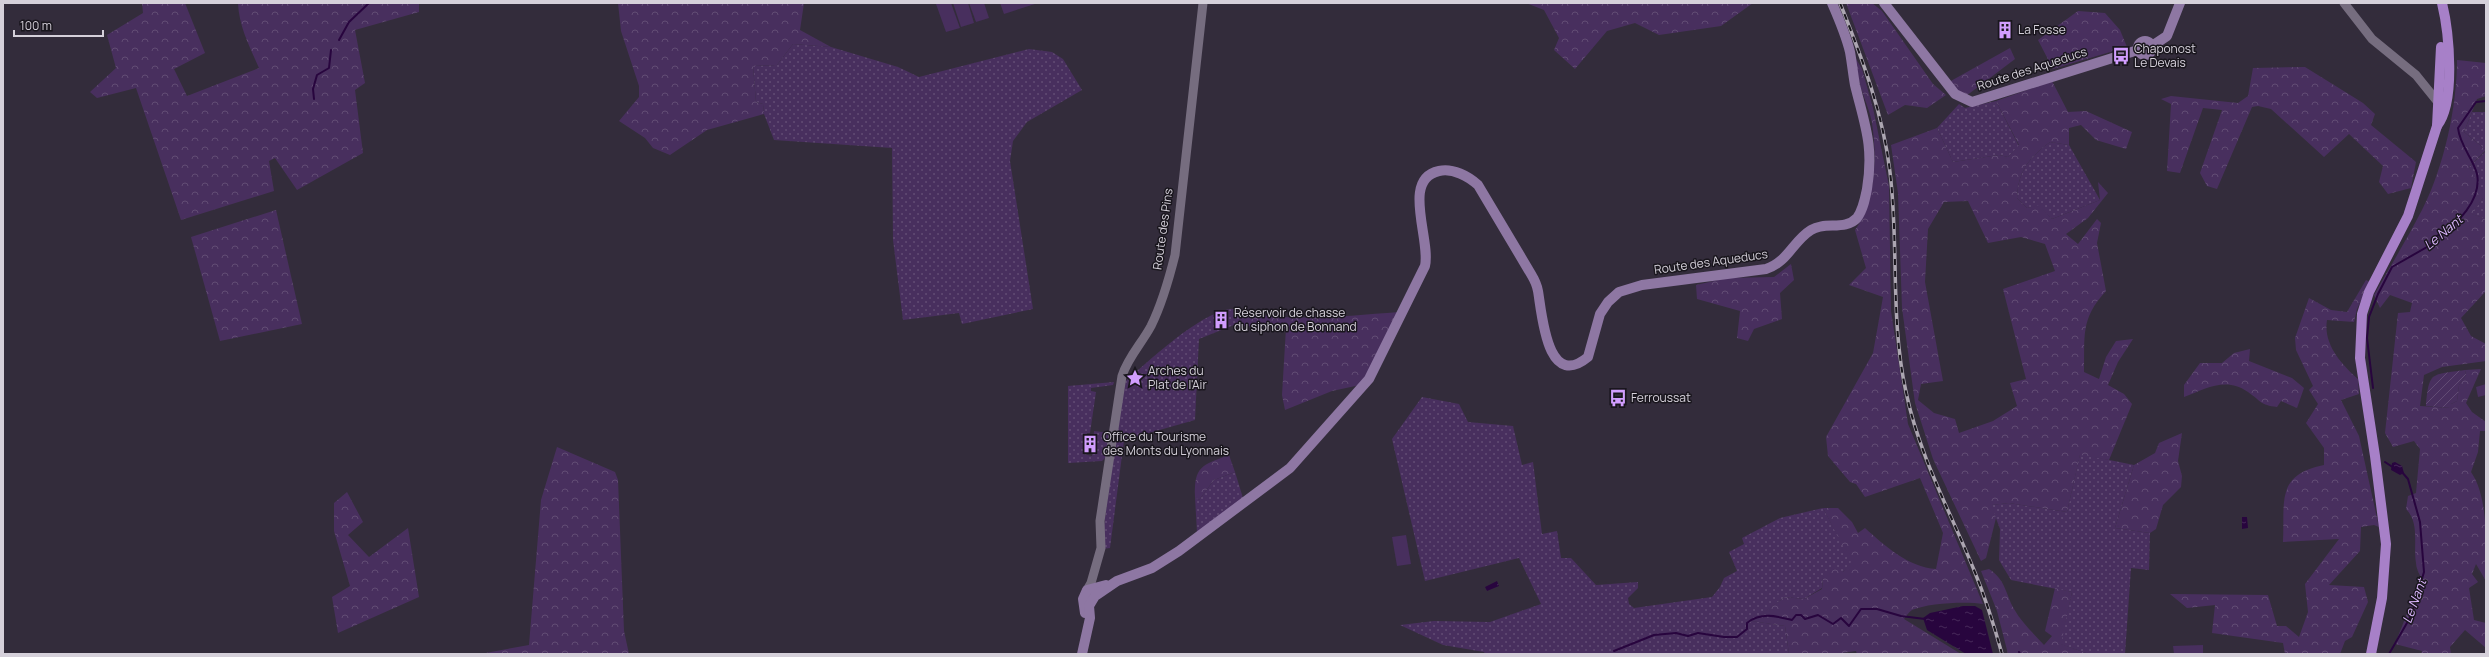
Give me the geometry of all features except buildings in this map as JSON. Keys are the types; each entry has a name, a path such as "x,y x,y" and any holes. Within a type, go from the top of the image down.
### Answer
{"main road":[{"name":"Route des Aqueducs","path":"1090,590 1152,568 1179,551 1290,468 1369,379 1425,266 1427,247 1418,197 1421,183 1431,173 1442,170 1455,171 1470,178 1478,185 1531,274 1538,289 1548,345 1553,355 1566,364 1574,364 1588,356 1600,314 1608,302 1619,292 1642,286 1775,267 1788,256 1812,229 1823,226 1846,224 1858,216 1864,202 1868,184 1870,141 1855,84 1848,47 1832,3"},
{"name":"Route des Aqueducs","path":"1884,3 1955,94 1972,102 2138,50 2139,43 2143,41 2149,42 2152,46 2167,36 2180,3"},
{"path":"2436,3 2442,48 2442,106"},
{"path":"2371,654 2382,598 2386,544 2375,456 2360,358 2362,314 2369,292 2408,216 2437,126 2448,79 2448,46 2442,3"},
{"path":"1082,654 1090,618 1090,590"}],"street":[{"name":"Route des Pins","path":"1090,590 1101,548 1101,514 1122,376 1126,366 1151,326 1164,292 1175,255 1203,3"},
{"path":"2344,3 2372,39 2416,75 2442,106"}],"green space":[{"path":"142,3 185,3 205,53 174,69 187,96 259,68 240,20 238,3 419,3 419,12 355,30 365,83 355,90 363,153 297,190 275,158 269,161 274,191 181,220 136,88 97,98 90,92 116,68 107,35 143,13"},
{"path":"618,3 804,3 800,30 831,47 793,44 777,65 753,66 756,102 763,104 764,114 707,130 670,155 653,148 645,138 619,121 639,97 639,86 621,31"},
{"path":"951,3 960,28 946,32 936,4"},
{"path":"953,3 968,3 974,23 961,27"},
{"path":"969,3 984,3 989,18 976,22"},
{"path":"1000,3 1038,3 1004,14"},
{"path":"1526,3 1753,3 1721,26 1659,35 1635,23 1607,31 1575,69 1554,50 1559,38 1544,10"},
{"path":"1846,3 1872,3 1882,11 1933,84 1946,95 1927,108 1905,105 1888,115"},
{"path":"2078,11 2105,13 2120,30 2127,47 2053,69 2038,40"},
{"path":"793,44 831,47 898,67 919,77 1029,49 1052,52 1063,59 1082,90 1027,122 1013,141 1010,161 1033,309 962,324 959,313 903,320 893,240 892,148 774,140 764,114 763,104 756,102 753,66 777,65"},
{"path":"2010,48 2015,59 1966,96 1957,91 1949,82"},
{"path":"1855,57 1862,69 1873,108 1889,186 1891,311 1908,424 1983,604 1937,604 1912,610 1904,619 1961,654 1857,654 1856,651 1835,654 1789,654 1785,626 1751,621 1785,597 1804,599 1822,589 1823,577 1833,568 1843,572 1851,562 1823,508 1838,508 1852,522 1858,533 1865,528 1881,542 1907,560 1926,567 1936,569 1943,533 1920,478 1865,497 1856,484 1850,482 1828,456 1826,437 1873,353 1883,297 1849,285 1866,268 1855,230 1867,206 1871,192 1874,164 1874,136 1872,123 1859,81"},
{"path":"2457,60 2486,63 2486,96 2477,99 2464,132 2486,150 2469,167 2483,193 2483,198 2472,214 2486,219 2486,291 2461,318 2471,336 2486,344 2486,361 2442,367 2424,375 2420,406 2451,408 2451,404 2457,401 2459,385 2466,375 2465,370 2481,369 2466,403 2472,412 2486,422 2486,431 2480,431 2478,452 2471,472 2477,483 2484,509 2486,581 2476,564 2472,574 2478,582 2469,588 2474,620 2486,623 2486,648 2465,630 2450,647 2451,654 2421,654 2422,651 2395,644 2421,578 2416,565 2415,527 2406,509 2408,496 2416,493 2420,449 2414,441 2393,447 2385,433 2398,313 2410,312 2412,303 2390,295 2380,308 2374,295 2422,210 2437,175 2452,117 2455,97"},
{"path":"2305,67 2363,103 2375,114 2371,125 2416,162 2411,188 2388,194 2379,182 2383,166 2349,134 2324,157 2271,109 2258,106 2252,107 2217,189 2207,186 2200,173 2222,110 2203,108 2180,173 2167,171 2171,104 2161,99 2171,96 2238,103 2248,96 2253,68"},
{"path":"2052,81 2068,112 2086,111 2132,132 2126,149 2096,140 2081,125 2069,128 2069,145 2050,142 2036,154 2026,166 2020,180 2017,198 2027,208 2039,205 2052,219 2100,200 2098,182 2108,193 2088,218 2066,234 2078,244 2097,219 2101,223 2097,243 2106,291 2092,310 2088,319 2085,338 2084,372 2099,379 2106,357 2116,341 2133,339 2118,362 2108,385 2124,394 2132,404 2109,460 2080,455 2067,512 2009,503 1992,505 1996,518 1986,558 1981,561 1933,459 1915,403 1902,308 1898,193 1891,145 1937,128 1953,162 1999,155 2008,157 2019,145 1996,101","holes":["1968,201 1988,243 2021,237 2045,244 2055,271 2003,289 2026,379 2010,383 2017,406 1993,421 1959,433 1955,419 1934,413 1918,400 1921,384 1943,381 1925,282 1928,229 1944,202"]},
{"path":"1996,101 2019,146 2008,157 1999,155 1953,162 1937,128 1959,104 1965,108"},
{"path":"2472,112 2486,112 2486,150 2464,132"},
{"path":"2050,142 2069,145 2100,200 2052,219 2039,206 2027,208 2017,198 2020,180 2026,166 2036,154"},
{"path":"2486,151 2486,219 2471,214 2483,198 2469,167"},
{"path":"276,210 302,324 220,341 191,237"},
{"path":"1791,264 1794,280 1780,293 1782,319 1754,329 1748,341 1737,338 1740,311 1697,299 1696,285 1727,278 1774,277"},
{"path":"2366,280 2370,282 2357,309 2354,322 2327,320 2326,329 2335,353 2345,367 2358,379 2359,394 2341,400 2359,436 2379,527 2374,525 2361,527 2360,551 2329,585 2364,587 2368,602 2352,637 2345,641 2340,654 2285,654 2283,643 2212,633 2215,605 2187,608 2170,594 2268,595 2277,626 2286,626 2299,637 2308,612 2305,584 2339,539 2283,542 2284,503 2286,492 2290,483 2297,476 2308,470 2324,465 2324,448 2306,423 2318,404 2309,390 2313,386 2296,350 2295,338 2309,298 2331,310 2347,312"},
{"path":"1234,309 1241,312 1242,320 1239,323 1199,339 1195,420 1124,440 1110,548 1101,549 1122,384 1160,351 1192,327 1207,317 1222,311"},
{"path":"1241,312 1281,317 1320,317 1399,312 1367,376 1360,385 1332,391 1285,410 1282,395 1286,328 1244,326 1239,323 1242,320"},
{"path":"2250,349 2249,361 2292,378 2304,388 2297,408 2281,401 2277,407 2267,405 2240,387 2224,384 2184,397 2184,385 2200,363 2222,363 2234,353"},
{"path":"2465,370 2466,375 2459,385 2457,401 2451,404 2451,408 2426,406 2429,386 2434,377 2439,374"},
{"path":"1114,382 1113,385 1091,388 1091,391 1096,392 1090,433 1087,433 1083,454 1092,456 1094,431 1110,433 1106,457 1102,461 1068,463 1068,386"},
{"path":"2486,384 2486,395 2478,397 2476,387"},
{"path":"1422,397 1459,404 1468,422 1513,426 1522,465 1533,462 1542,534 1557,531 1561,558 1571,558 1596,585 1638,582 1638,588 1628,598 1629,604 1634,608 1712,597 1720,587 1724,578 1737,571 1729,552 1744,544 1742,538 1780,518 1823,508 1852,562 1843,572 1823,577 1822,588 1804,599 1785,597 1752,621 1785,626 1789,654 1485,654 1484,652 1443,645 1400,625 1434,621 1490,622 1541,604 1519,558 1425,581 1392,439"},
{"path":"2182,433 2178,461 2182,476 2181,487 2163,505 2156,529 2150,533 2115,528 2134,465 2155,453 2159,443"},
{"path":"557,447 615,472 618,480 624,631 629,654 480,654 529,645 541,500"},
{"path":"2080,454 2134,465 2115,528 2150,533 2149,570 2131,568 2125,654 2089,654 2060,644 2072,592 2011,580 1999,560 2000,529 1991,505 2009,503 2067,512"},
{"path":"1229,455 1235,472 1214,480 1199,500 1195,497 1196,479 1198,473 1212,461"},
{"path":"1235,472 1243,498 1197,533 1195,497 1199,500 1214,480"},
{"path":"347,492 363,522 348,535 369,557 408,528 419,597 338,633 332,597 350,586 334,531 334,503"},
{"path":"1406,535 1411,564 1397,566 1392,537"},
{"path":"1989,569 1995,573 2002,582 2014,609 2021,619 2044,645 2052,636 2045,631 2055,588 2072,592 2061,644 2089,654 2008,654 1997,611 1981,571"},
{"path":"2203,645 2203,654 2174,654 2173,646"}],"water":[{"path":"2395,462 2402,466 2404,473 2400,475 2391,470 2392,463"},
{"path":"2242,517 2247,517 2248,528 2242,529"},
{"path":"1497,581 1499,586 1487,591 1485,587"},
{"path":"1963,606 1975,606 1982,610 1993,654 1966,654 1927,630 1923,618 1930,613"}],"waterway":[{"path":"339,40 349,22 369,3"},
{"path":"314,99 313,89 317,75 329,68 331,50"},
{"name":"Le Nant","path":"2373,388 2367,338 2369,317 2378,294 2392,267 2434,243 2437,236 2460,219 2472,202 2478,183 2477,174 2461,141 2458,128 2476,102 2486,101"},
{"name":"Le Nant","path":"2385,462 2394,468"},
{"name":"Le Nant","path":"2389,654 2411,616 2424,572 2420,522 2408,479 2401,471"},
{"path":"1614,651 1654,635 1676,633 1688,636 1698,633 1724,637 1737,637 1747,629 1747,623 1763,616 1774,616 1792,620 1796,615 1801,615 1805,619 1818,615 1833,624 1841,618 1849,626 1861,609 1877,609 1901,616 1925,619"}],"railway":[{"path":"1840,3 1871,86 1887,150 1893,200 1898,338 1906,392 1927,460 1978,580 2002,654"}],"place":[{"name":"La Fosse","path":"2005,30"},
{"name":"Chaponost Le Devais","path":"2121,56"},
{"name":"Réservoir de chasse du siphon de Bonnand","path":"1221,320"},
{"name":"Arches du Plat de l'Air","path":"1135,378"},
{"name":"Ferroussat","path":"1618,398"},
{"name":"Office du Tourisme des Monts du Lyonnais","path":"1090,444"}]}
